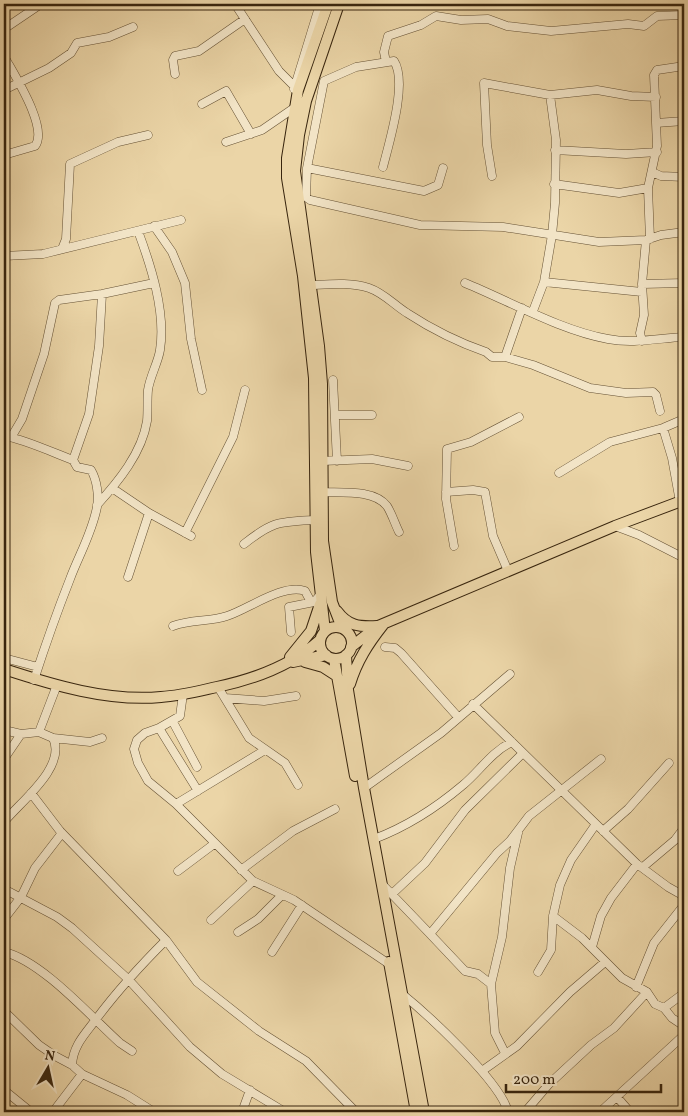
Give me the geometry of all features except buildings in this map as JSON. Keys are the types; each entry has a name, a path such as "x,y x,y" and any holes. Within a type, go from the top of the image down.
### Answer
{"main road":[{"path":"328,4 296,89 287,169 303,276 314,378 314,520 325,598 351,639 348,690 364,788 424,1112"},
{"path":"339,4 306,101 295,158 297,194 312,285 322,384 322,492 325,598 321,650 330,657 337,676 416,1112"},
{"path":"284,665 332,628 344,629 379,625 616,526 682,501"},
{"path":"325,598 348,623 359,626 379,625"},
{"path":"284,665 310,631 325,598"},
{"path":"4,669 34,680 94,692 139,698 183,694 247,681 284,665 330,657 349,651 379,625"},
{"path":"348,690 357,662 379,625"},
{"path":"302,661 323,667 337,676"}],"street":[{"path":"4,30 41,4"},
{"path":"235,4 279,71 296,89"},
{"path":"296,89 320,4"},
{"path":"386,62 384,52 388,36 436,16 461,20 488,19 507,26 551,31 628,24 644,26 657,16 684,15"},
{"path":"175,74 172,60 175,56 199,51 245,19"},
{"path":"4,90 20,84 64,58 77,43 110,37 133,27"},
{"path":"4,56 20,84 38,128 38,143 32,148 4,155"},
{"path":"382,167 396,112 398,96 396,64 394,61 356,67 324,81 307,168 306,197 310,200 420,225 503,227 599,242 648,239 684,232"},
{"path":"642,341 640,333 644,315 642,288 648,239 648,188 652,172 656,123 656,97 653,86 656,71 684,66"},
{"path":"492,176 487,146 484,83 550,94 597,90 631,96 656,97"},
{"path":"202,104 226,92 250,134"},
{"path":"533,311 544,282 552,236 555,203 553,104 550,94"},
{"path":"226,142 262,130 294,108"},
{"path":"656,123 684,121"},
{"path":"66,245 70,164 118,142 148,135"},
{"path":"555,150 654,154"},
{"path":"307,168 424,191 438,185 443,168"},
{"path":"652,172 661,176 684,177"},
{"path":"554,184 619,193 648,188"},
{"path":"4,256 26,256 66,245 138,231 181,220"},
{"path":"154,226 172,252 185,283 191,339 202,390"},
{"path":"97,505 123,475 137,449 147,422 148,390 160,350 158,303 152,267 138,231"},
{"path":"544,282 642,288 684,283"},
{"path":"464,283 533,311 559,324 596,336 618,340 642,341 684,337"},
{"path":"34,680 70,577 83,552 97,505 95,476 91,470 77,467 73,460 8,437 22,419 44,354 55,303 59,300 154,284"},
{"path":"312,285 343,284 369,288 380,292 404,311 438,332 486,352 492,357 505,357 602,391 653,392 656,395 660,411"},
{"path":"73,460 89,414 99,346 102,294"},
{"path":"505,357 522,308"},
{"path":"334,380 337,461"},
{"path":"112,488 149,513 188,535 233,437 245,390"},
{"path":"335,415 372,415"},
{"path":"454,546 446,492 447,449 471,442 519,417"},
{"path":"559,473 610,442 663,428 684,419"},
{"path":"663,428 682,501"},
{"path":"322,461 372,460 408,466"},
{"path":"446,492 474,490 485,492 493,536 508,571"},
{"path":"322,492 367,494 376,498 386,506 398,532"},
{"path":"128,577 149,513"},
{"path":"244,544 261,531 276,523 314,520"},
{"path":"616,526 639,535 684,558"},
{"path":"173,626 184,622 231,615 250,604 300,589 305,591 311,602"},
{"path":"291,632 289,607 325,598"},
{"path":"385,647 395,648 458,717"},
{"path":"4,658 38,667"},
{"path":"364,788 441,733 510,674"},
{"path":"39,732 57,685"},
{"path":"218,687 250,738 284,763 298,785"},
{"path":"183,694 180,716 173,722 140,736 134,749 138,763 148,781 176,804 253,881 302,905 389,964"},
{"path":"225,698 264,701 296,696"},
{"path":"473,704 640,866 668,887 684,896"},
{"path":"173,722 197,767"},
{"path":"160,728 198,791"},
{"path":"4,730 21,734 39,732 53,738 90,742 102,738"},
{"path":"4,759 21,734"},
{"path":"4,822 31,793 54,761 56,747 53,738"},
{"path":"374,839 405,825 455,791 502,746 512,742"},
{"path":"176,804 266,750"},
{"path":"392,894 425,863 464,810 523,753"},
{"path":"430,934 529,816 601,759"},
{"path":"603,831 628,809 669,763"},
{"path":"31,793 62,833 166,940 197,982 259,1031 306,1061 356,1112"},
{"path":"241,870 292,831 335,809"},
{"path":"538,972 551,950 556,897 571,860 596,824"},
{"path":"592,947 602,916 611,898 640,866 675,840 684,828"},
{"path":"505,1053 495,1034 491,984 502,937 510,868 518,830"},
{"path":"4,918 21,897 35,868 62,833"},
{"path":"178,871 214,844"},
{"path":"211,920 253,881"},
{"path":"382,884 465,971 478,974 491,984"},
{"path":"4,889 21,897 72,928 128,979 190,1047 222,1074 285,1112"},
{"path":"238,932 258,919 282,895"},
{"path":"272,952 302,905"},
{"path":"636,986 654,943 684,905"},
{"path":"553,916 592,947 604,962 622,978 648,992 655,1004 664,1008 672,1018 684,1026"},
{"path":"70,1062 83,1034 128,979 166,940"},
{"path":"4,952 16,955 34,966 120,1043 132,1051"},
{"path":"482,1071 517,1046 570,992 604,962"},
{"path":"525,1112 549,1084 591,1045 614,1028 648,992"},
{"path":"402,993 482,1071 510,1111"},
{"path":"664,1008 684,993"},
{"path":"4,1011 39,1045 70,1062 82,1074 127,1095 154,1112"},
{"path":"600,1112 684,1035"},
{"path":"54,1112 82,1074"},
{"path":"4,1090 31,1112"},
{"path":"242,1112 250,1090"},
{"path":"617,1097 630,1112"}]}
